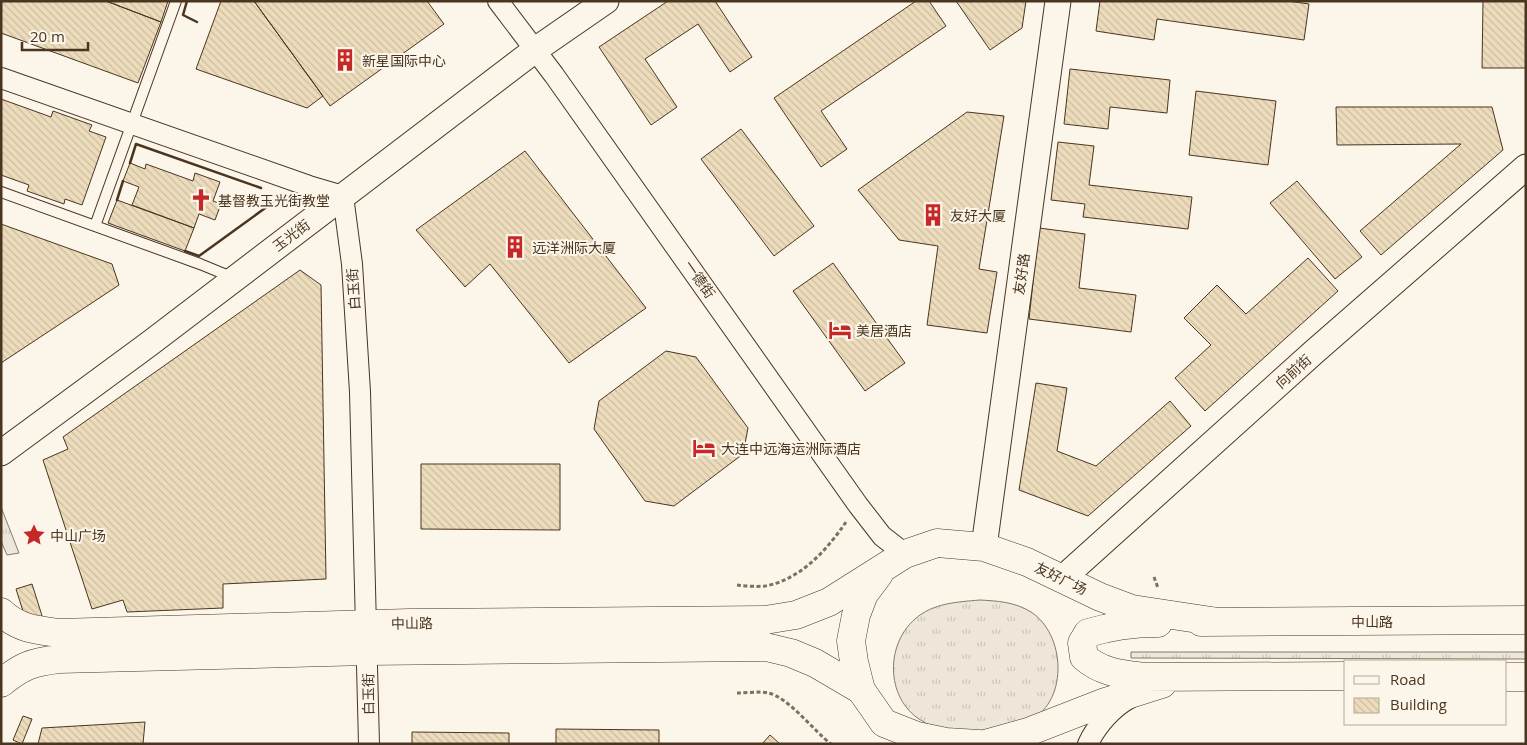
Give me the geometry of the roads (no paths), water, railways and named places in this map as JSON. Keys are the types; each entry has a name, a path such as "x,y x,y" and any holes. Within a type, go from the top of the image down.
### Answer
{"main road":[{"name":"友好广场","path":"766,633 796,615 829,602 894,561 937,543 984,547 1028,562 1100,597 1132,608 1218,622"},
{"path":"894,561 864,594 856,615 852,641 854,662 861,690 890,733 946,742 979,744"},
{"path":"1,612 9,619 59,646 38,662 17,670 1,684"},
{"name":"中山路","path":"1218,622 1526,620"},
{"path":"1218,622 1136,623 1110,627 1088,633 1082,643 1084,657 1093,665 1113,673 1145,677 1344,676"},
{"name":"中山路","path":"59,646 367,624 766,633"},
{"name":"中山路","path":"59,646 367,651 766,633"},
{"path":"766,633 791,653 815,663 861,690"},
{"path":"985,744 1028,732 1155,685 1203,676"},
{"path":"1507,677 1526,677"}],"street":[{"name":"一德街","path":"498,1 698,277 858,505 882,536 894,561"},
{"name":"玉光街","path":"2,451 235,278 535,50 606,1"},
{"name":"友好路","path":"984,547 1058,1"},
{"path":"1,78 309,186 343,196"},
{"name":"向前街","path":"1063,578 1307,359 1526,167"},
{"name":"白玉街","path":"343,196 352,264 360,392 369,744"},
{"path":"1088,744 1101,724 1123,702 1155,685"}],"lane":[{"path":"95,226 176,1"},
{"path":"1,192 235,278"}],"place":[{"name":"新星国际中心","path":"345,60"},
{"name":"基督教玉光街教堂","path":"201,200"},
{"name":"友好大厦","path":"933,215"},
{"name":"远洋洲际大厦","path":"515,247"},
{"name":"美居酒店","path":"840,330"},
{"name":"大连中远海运洲际酒店","path":"704,448"},
{"name":"中山广场","path":"34,535"}]}
